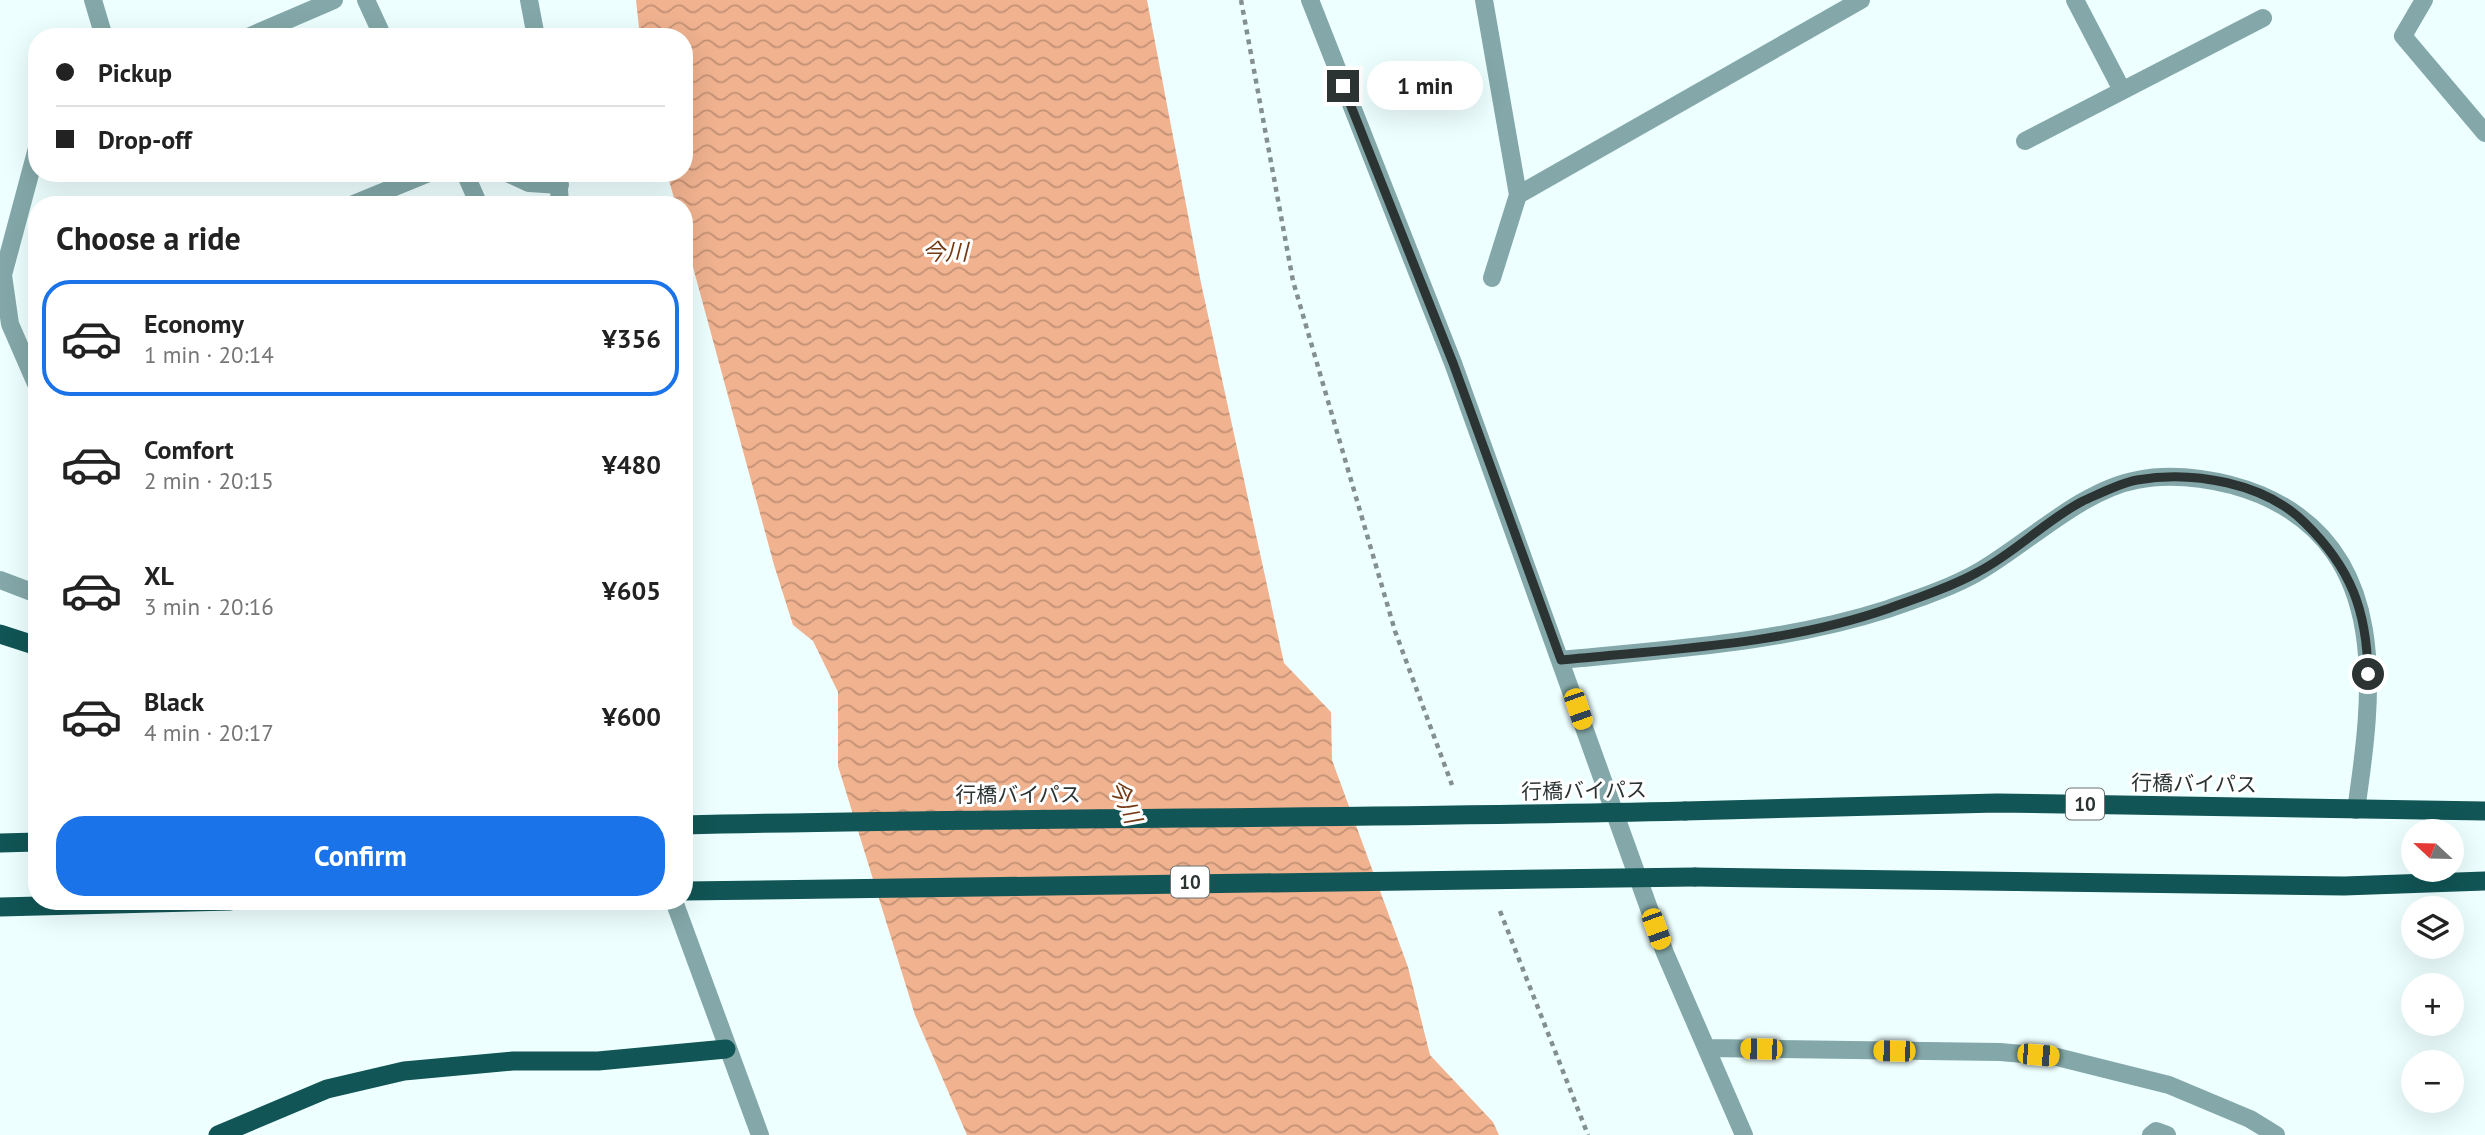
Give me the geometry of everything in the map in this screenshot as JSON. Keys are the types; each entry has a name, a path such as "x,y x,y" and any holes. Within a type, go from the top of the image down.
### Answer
{"highway":[{"path":"0,634 28,643"},
{"name":"行橋バイパス","path":"693,825 950,818 1495,816 1997,803 2485,811"},
{"path":"0,843 28,842"},
{"name":"10","path":"693,891 1695,877 2344,886 2485,881"},
{"path":"0,907 28,906"},
{"path":"218,1135 327,1089 404,1071 513,1061 598,1061 726,1049"}],"street":[{"path":"93,0 101,28"},
{"path":"269,28 334,0"},
{"path":"366,0 379,28"},
{"path":"529,0 534,28"},
{"path":"1310,0 1453,363 1665,953 1744,1135"},
{"path":"1484,0 1518,195 1492,278"},
{"path":"1518,195 1861,0"},
{"path":"2075,0 2122,90"},
{"path":"2424,0 2403,36 2485,133"},
{"path":"2025,141 2263,18"},
{"path":"28,182 3,275 10,324 28,365"},
{"path":"373,196 407,182"},
{"path":"1561,660 1796,634 1889,608 1978,572 2082,502 2136,480 2191,478 2239,486 2289,507 2331,549 2358,597 2368,650 2369,721 2356,810"},
{"path":"0,580 28,590"},
{"path":"677,910 726,1049 760,1135"},
{"path":"1708,1048 2000,1052 2057,1057 2169,1085 2250,1119 2276,1135"},
{"path":"2151,1135 2156,1130 2167,1135"}],"path":[{"path":"1241,0 1293,281 1395,631 1456,796"},
{"path":"1499,909 1588,1135"}],"water":[{"name":"今川","path":"636,0 1147,0 1201,283 1284,663 1331,712 1332,760 1408,967 1430,1055 1493,1122 1499,1135 967,1135 915,1015 838,766 838,692 813,641 793,625 774,565 693,267 693,196 673,196 670,182 693,182 693,28 639,28"}],"route":[{"path":"1343,86 1453,363 1561,660 1796,634 1889,608 1978,572 2082,502 2136,480 2191,478 2239,486 2289,507 2331,549 2358,597 2368,650 2368,674"}]}
